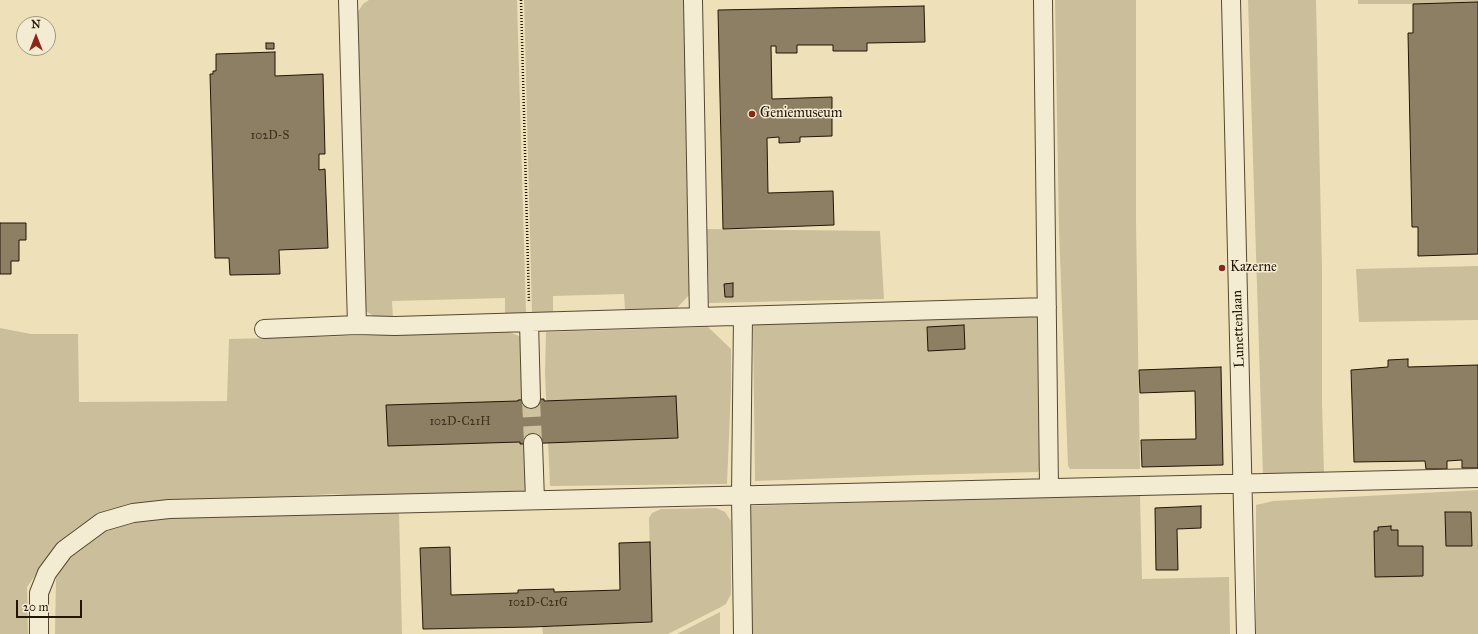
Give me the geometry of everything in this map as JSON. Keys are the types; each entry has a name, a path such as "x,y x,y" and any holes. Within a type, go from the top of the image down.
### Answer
{"street":[{"path":"348,0 357,325"},
{"path":"693,0 699,317"},
{"path":"1043,0 1049,488"},
{"name":"Lunettenlaan","path":"1231,0 1246,634"},
{"path":"264,329 357,325 395,326 1047,308"},
{"path":"743,316 741,495 743,634"},
{"path":"529,322 531,400"},
{"path":"533,443 535,500"},
{"path":"39,634 39,593 47,573 64,550 102,522 133,513 169,509 1049,488 1150,487 1243,483 1478,478"}],"path":[{"path":"520,0 529,322"}],"shaded area":[{"path":"369,0 517,0 526,313 505,314 505,298 392,301 393,318 377,318 367,312 364,307 357,13 363,4"},
{"path":"524,0 685,0 693,291 676,309 625,310 624,294 553,296 553,313 532,313"},
{"path":"1055,0 1136,0 1136,221 1140,469 1070,469 1068,466 1059,231"},
{"path":"1248,0 1316,0 1322,269 1322,402 1324,474 1263,476"},
{"path":"1358,0 1478,0 1478,4 1358,4"},
{"path":"707,229 880,231 884,299 709,303"},
{"path":"1478,266 1478,320 1359,322 1356,269"},
{"path":"1038,315 1041,464 1038,472 755,481 753,324"},
{"path":"708,327 731,349 727,484 550,486 545,374 546,332"},
{"path":"0,328 31,334 78,334 79,402 227,401 229,339 509,332 519,336 525,344 528,493 365,496 332,494 193,502 99,515 69,534 52,552 27,587 28,634 0,634"},
{"path":"1478,490 1478,634 1256,634 1256,505 1273,501"},
{"path":"1140,495 1142,579 1229,577 1230,634 748,634 746,506"},
{"path":"716,508 725,512 731,521 731,594 726,604 668,634 543,634 542,627 652,623 649,518 652,513 661,509"},
{"path":"399,512 402,634 55,634 56,578 75,551 105,530 139,519 180,515"},
{"path":"720,612 720,634 677,634"}],"building":[{"path":"1478,2 1478,254 1418,256 1418,227 1412,227 1408,33 1413,33 1413,4"},
{"path":"924,6 925,42 867,43 867,51 833,51 833,45 797,45 797,53 776,53 776,46 771,46 772,99 832,97 832,136 800,137 800,142 779,143 779,137 767,138 768,193 833,191 834,225 723,229 718,10"},
{"path":"266,43 274,43 274,49 266,49"},
{"path":"275,52 275,76 323,74 325,154 319,154 319,170 325,169 328,248 279,250 280,274 230,275 229,258 215,258 210,74 213,74 213,71 216,71 216,54"},
{"path":"0,223 26,223 26,240 19,240 19,261 11,261 11,274 0,274"},
{"path":"733,283 733,297 725,297 724,284"},
{"path":"964,325 965,349 928,351 927,327"},
{"path":"1408,359 1408,367 1478,365 1478,468 1462,468 1462,460 1447,461 1447,469 1426,469 1425,461 1354,462 1351,370 1388,367 1388,360"},
{"path":"1221,367 1223,465 1142,467 1141,440 1196,439 1195,391 1140,393 1139,370"},
{"path":"676,396 678,438 520,444 520,442 388,446 386,405"},
{"path":"1201,506 1201,528 1177,529 1178,570 1156,570 1155,508"},
{"path":"1445,512 1471,512 1472,546 1446,546"},
{"path":"1391,526 1391,530 1398,530 1398,546 1423,546 1423,576 1375,577 1374,531 1378,531 1378,527"},
{"path":"650,542 652,622 532,627 423,629 420,548 450,547 451,595 518,593 518,590 554,589 554,592 620,590 619,543"}],"tunnel":[{"path":"531,399 533,443"}],"place":[{"name":"Geniemuseum","path":"752,114"},
{"name":"Kazerne","path":"1222,268"}]}
